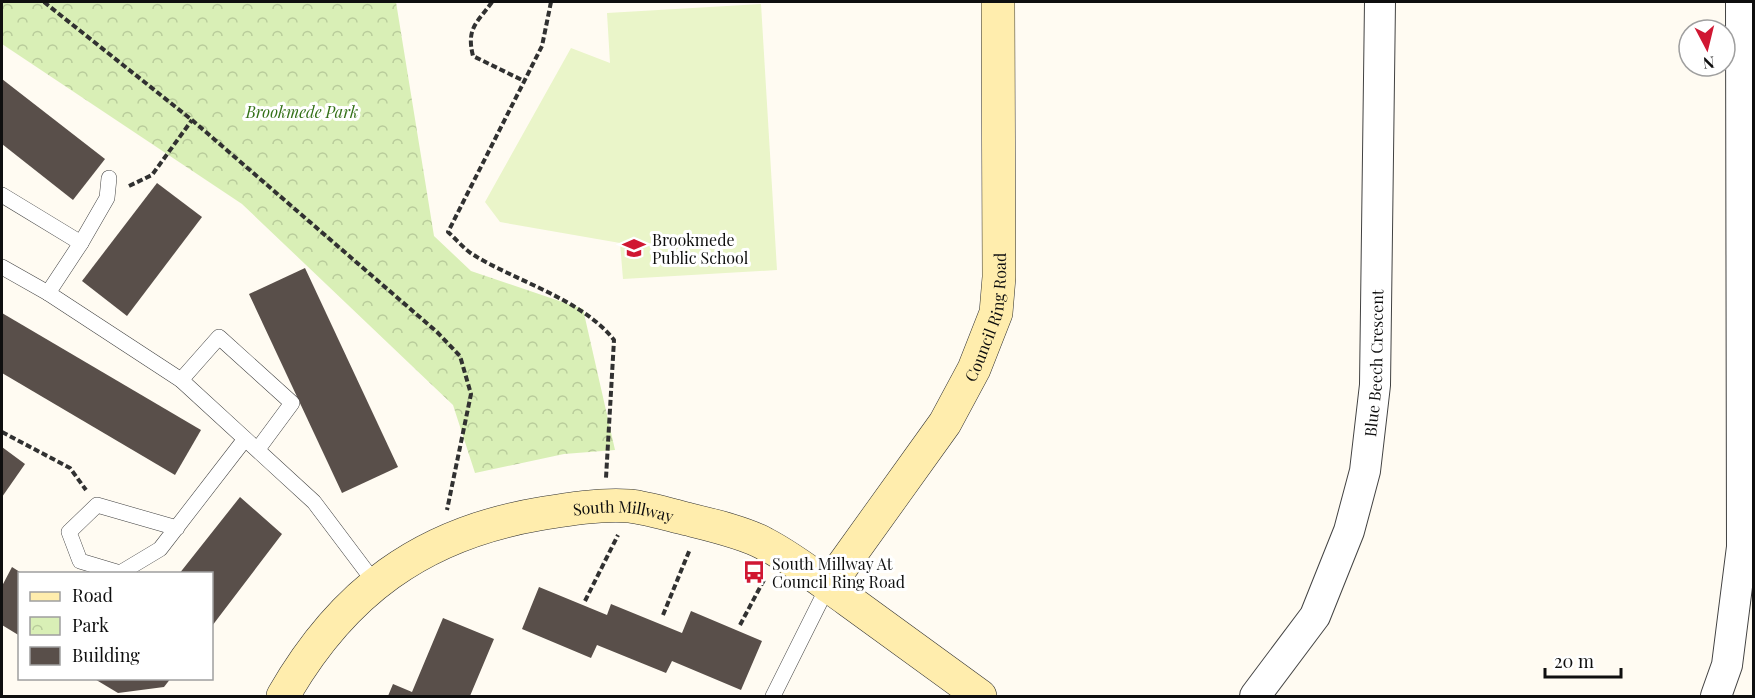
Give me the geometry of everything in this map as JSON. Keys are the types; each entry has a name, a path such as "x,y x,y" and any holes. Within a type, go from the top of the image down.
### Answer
{"street":[{"name":"Council Ring Road","path":"828,586 945,423 974,369 996,313 999,277 998,2"},
{"name":"Blue Beech Crescent","path":"1255,696 1315,616 1348,531 1365,471 1376,385 1380,2"},
{"path":"1716,696 1727,665 1742,547 1741,2"},
{"name":"South Millway","path":"283,696 300,666 345,611 375,583 406,561 441,543 483,526 519,517 618,506 701,523 764,543 828,586 980,696"}],"lane":[{"path":"48,293 107,198 109,178"},
{"path":"2,195 81,243"},
{"path":"2,267 48,293 181,380 314,502 375,583"},
{"path":"181,380 219,337 292,403 258,449"},
{"path":"122,572 160,549 245,439"},
{"path":"117,572 80,561 69,532 97,505 177,528"},
{"path":"773,696 828,586"}],"path":[{"path":"44,2 192,120 428,324 460,356 471,394 441,543"},
{"path":"492,2 470,32 472,56 524,81"},
{"path":"550,2 542,46 448,232 471,253 593,320 606,329 614,340 618,506 585,601"},
{"path":"107,198 152,175 192,120"},
{"path":"2,432 70,468 97,505"},
{"path":"663,615 701,523"},
{"path":"741,625 778,552"}],"green space":[{"name":"Brookmede Park","path":"2,2 396,2 434,236 471,271 583,309 615,450 564,454 475,473 453,405 242,204 2,44"},
{"path":"761,4 777,270 623,279 620,243 500,222 485,202 571,48 610,63 607,13"}],"building":[{"path":"2,79 105,159 73,200 2,144"},
{"path":"157,183 202,217 127,316 82,281"},
{"path":"305,268 398,467 342,493 249,294"},
{"path":"2,313 201,430 175,475 2,373"},
{"path":"2,447 25,464 2,497"},
{"path":"240,497 282,534 213,625 213,572 181,572"},
{"path":"12,567 20,572 18,572 18,635 2,625 2,586"},
{"path":"539,587 607,615 611,604 682,633 691,611 762,641 741,690 672,661 666,673 597,645 591,658 522,629"},
{"path":"443,618 494,639 470,696 388,696 393,684 412,692"},
{"path":"96,680 169,680 164,687 118,693"}],"place":[{"name":"Brookmede Public School","path":"634,248"},
{"name":"South Millway At Council Ring Road","path":"754,572"}]}
